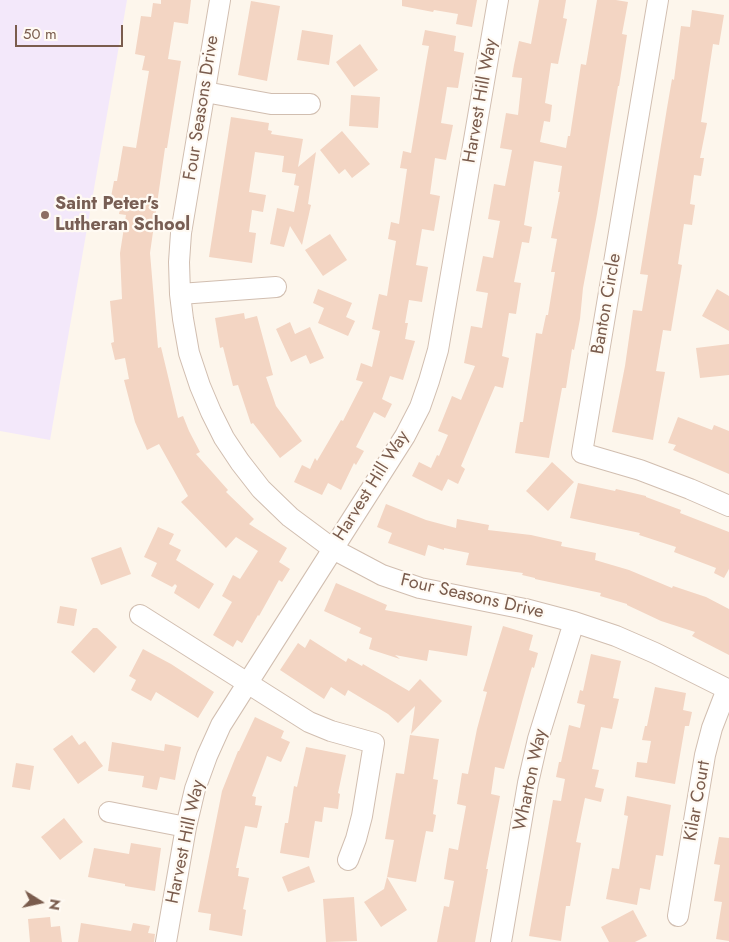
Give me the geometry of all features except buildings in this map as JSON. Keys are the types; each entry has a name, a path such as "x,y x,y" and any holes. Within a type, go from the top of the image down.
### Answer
{"street":[{"name":"Four Seasons Drive","path":"220,0 181,233 179,262 180,294 190,353 211,412 224,438 240,462 262,489 290,517 333,549 382,575 420,588 525,609 574,622 616,636 655,653 728,690"},
{"name":"Harvest Hill Way","path":"166,942 186,827 195,789 207,756 222,725 247,684 405,436 420,406 429,381 438,350 498,0"},
{"name":"Banton Circle","path":"658,0 582,453 640,470 729,506"},
{"path":"204,92 271,104 310,104"},
{"path":"180,294 276,287"},
{"path":"140,615 309,722 331,731 374,743 362,816 348,860"},
{"name":"Wharton Way","path":"501,942 528,783 538,738 574,622"},
{"name":"Kilar Court","path":"678,916 705,755 712,728 728,690"},
{"path":"109,812 186,827"}],"shaded area":[{"name":"Saint Peter's Lutheran School","path":"0,0 127,0 50,440 0,431"}],"place":[{"name":"Saint Peter's Lutheran School","path":"45,215"}]}
